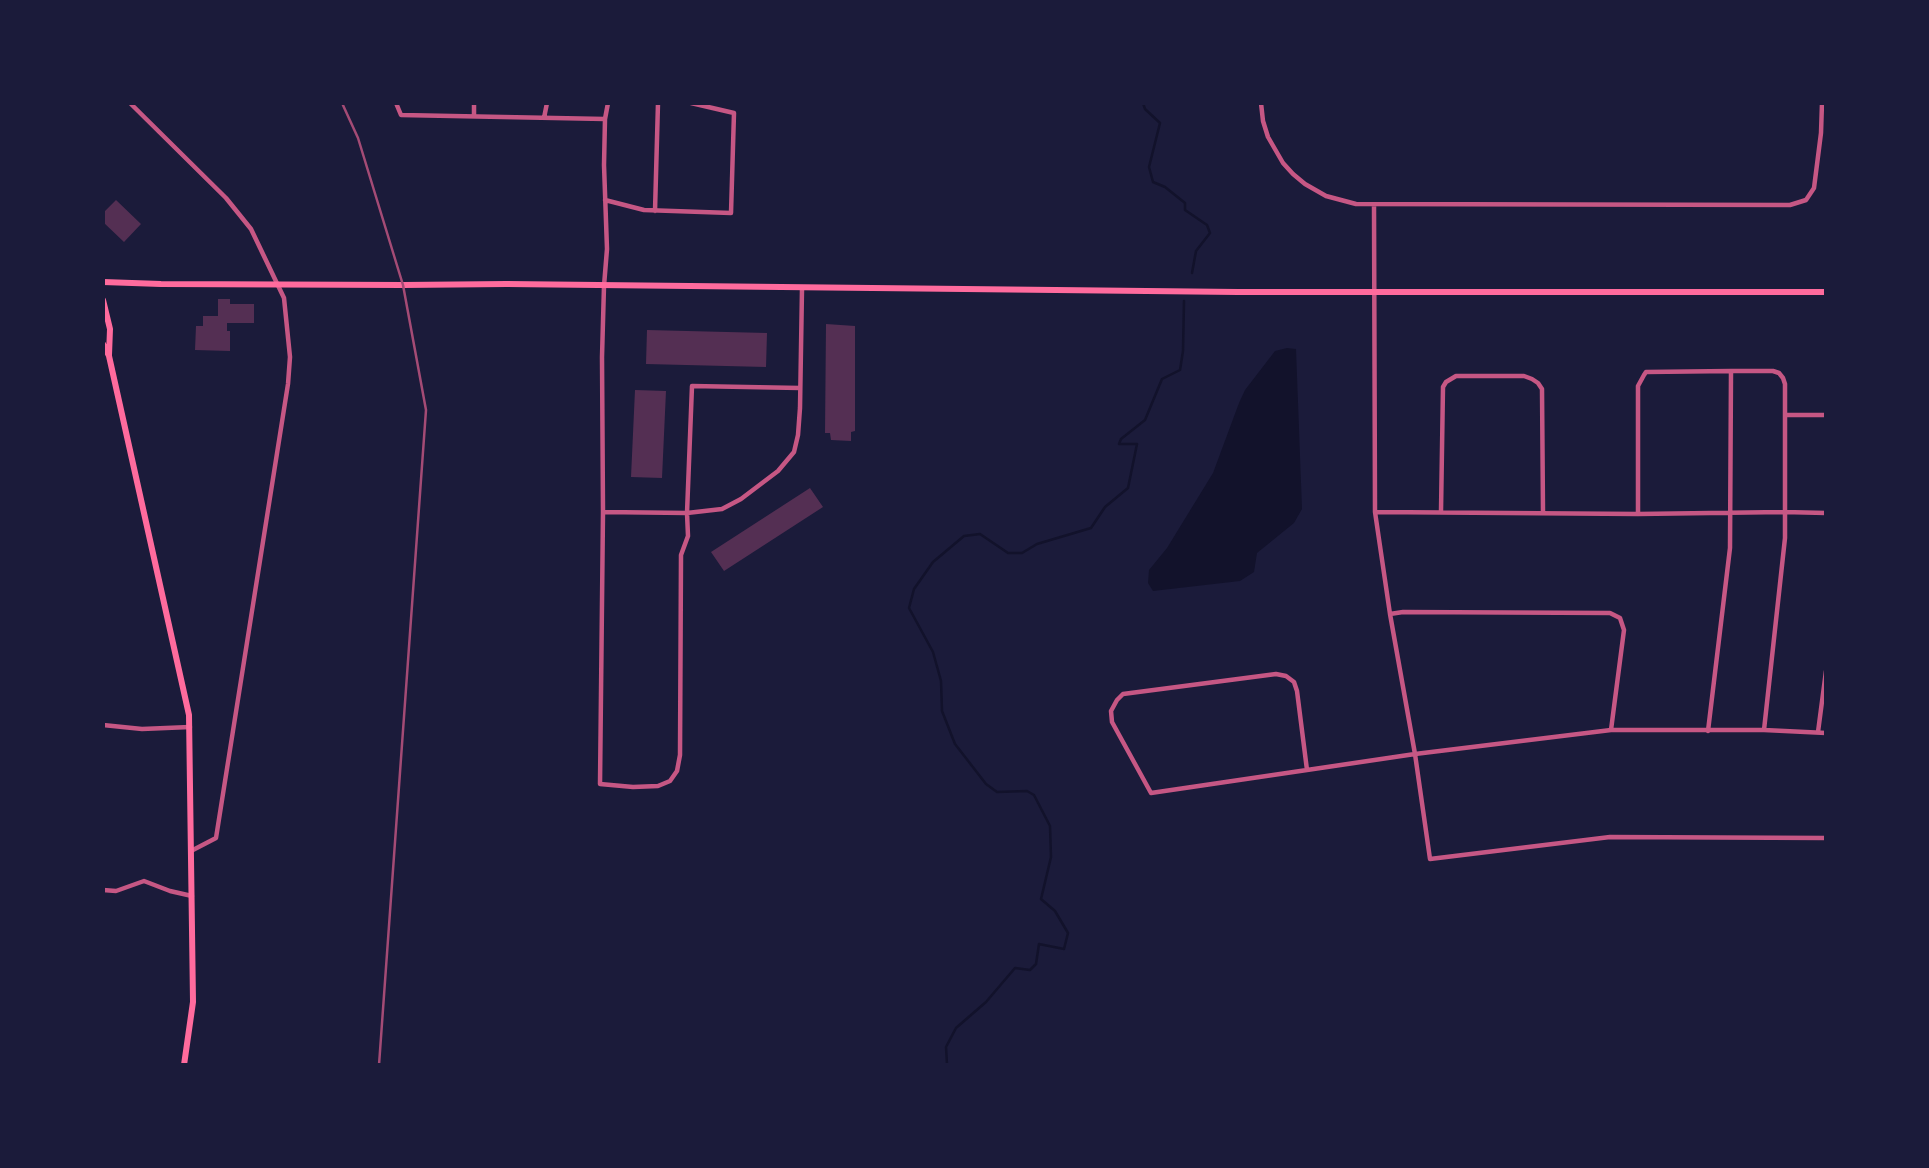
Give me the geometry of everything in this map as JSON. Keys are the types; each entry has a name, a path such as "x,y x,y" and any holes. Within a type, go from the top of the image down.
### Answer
{"main road":[{"path":"103,282 1238,292 1826,292"},
{"path":"103,300 110,329 108,356"},
{"path":"103,344 108,356 190,715 193,1002 184,1065"}],"street":[{"path":"130,103 226,198 256,237 284,298 290,357 288,384 216,838 191,852"},
{"path":"396,103 401,115 605,119"},
{"path":"474,103 474,116"},
{"path":"544,118 547,103"},
{"path":"608,103 605,119 607,248 604,286 600,784 658,786 670,781 677,771 680,755 681,555 688,536 692,386 800,388"},
{"path":"655,211 658,103"},
{"path":"605,200 644,210 730,214 734,113 691,103"},
{"path":"1261,103 1268,137 1283,163 1293,174 1326,196 1356,204 1374,205 1799,204 1811,196 1814,188 1822,103"},
{"path":"1374,205 1375,512 1430,859 1610,837 1826,838"},
{"path":"603,512 687,513 722,509 741,499 778,471 794,452 798,435 802,289"},
{"path":"1708,731 1728,576 1731,371"},
{"path":"1638,514 1638,386 1641,377 1646,372 1779,373 1785,384 1785,538 1763,730"},
{"path":"1441,511 1443,387 1446,382 1455,376 1524,376 1532,379 1542,389 1542,512"},
{"path":"1785,415 1826,415"},
{"path":"1375,512 1826,513"},
{"path":"1390,614 1610,613 1620,618 1624,629 1611,730"},
{"path":"1818,732 1826,671"},
{"path":"1307,770 1297,691 1294,682 1286,676 1276,674 1123,694 1111,710 1112,722 1151,793 1307,770 1415,754 1611,730 1763,730 1826,733"},
{"path":"103,725 142,729 190,727"},
{"path":"103,890 116,891 144,881 170,891 192,895"}],"shaded area":[{"path":"1296,349 1302,509 1294,523 1257,553 1254,572 1240,581 1153,591 1148,583 1149,570 1167,548 1213,473 1245,390 1275,351"}],"building":[{"path":"116,200 141,224 124,242 103,222 103,213"},
{"path":"218,299 230,299 230,304 254,304 254,323 227,323 227,331 230,331 230,351 195,350 196,326 203,326 203,316 218,316"},
{"path":"826,324 855,326 855,431 851,432 851,441 831,440 830,433 825,433"},
{"path":"647,330 767,333 766,367 646,364"},
{"path":"635,390 666,391 662,478 631,477"},
{"path":"810,488 823,507 724,571 711,552"}],"waterway":[{"path":"1143,103 1145,109 1160,123 1149,167 1153,182 1165,187 1185,203 1185,210 1207,225 1210,233 1196,251 1192,273"},
{"path":"947,1065 946,1047 956,1028 986,1002 1015,968 1030,970 1036,964 1039,944 1064,949 1068,933 1055,911 1041,899 1051,857 1050,826 1034,795 1027,791 997,792 986,784 955,744 942,711 941,681 933,652 909,608 914,589 933,562 964,536 980,534 1008,553 1022,553 1037,544 1091,528 1105,507 1128,488 1137,444 1119,444 1121,439 1145,420 1162,379 1180,370 1184,301"}],"railway":[{"path":"342,103 358,138 403,285 426,410 379,1065"}]}
